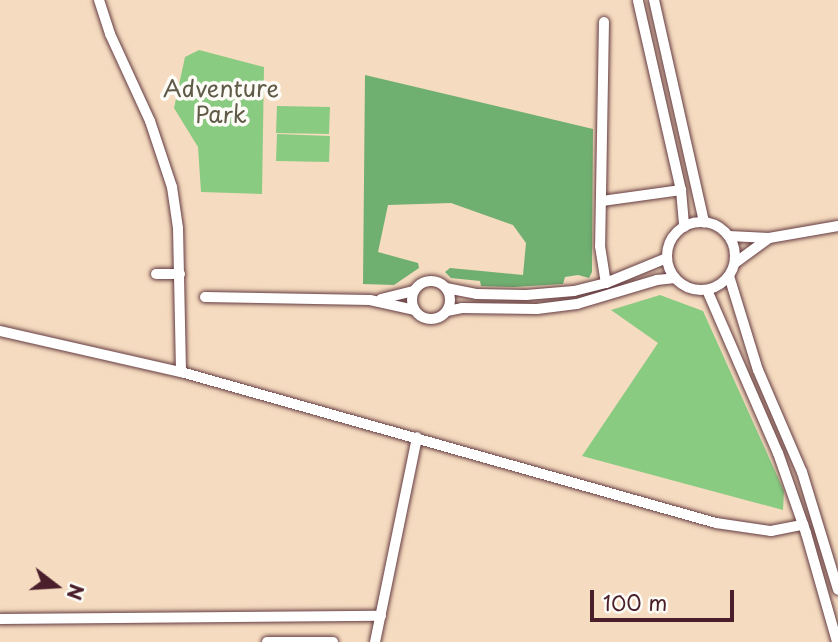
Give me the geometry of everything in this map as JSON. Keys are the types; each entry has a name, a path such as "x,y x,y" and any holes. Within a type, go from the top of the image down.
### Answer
{"street":[{"path":"99,0 162,153 172,187 180,274 181,372"},
{"path":"639,0 681,190 684,227"},
{"path":"654,0 704,222"},
{"path":"604,22 600,246 606,283"},
{"path":"602,201 681,190"},
{"path":"704,222 718,227 729,236 734,249 734,263 729,276 719,285 707,290 692,289 675,278 667,258 673,237 684,227 704,222"},
{"path":"729,236 769,238 838,226"},
{"path":"734,263 769,238"},
{"path":"370,300 414,291 428,281 463,293 526,295 574,291 606,283 667,258"},
{"path":"156,274 180,274"},
{"path":"729,276 758,370 802,472 838,590"},
{"path":"414,291 411,301 414,310 421,317 430,320 462,308 537,309 577,304 657,280 675,278"},
{"path":"446,288 450,297 447,312"},
{"path":"707,290 778,453 803,525 837,642"},
{"path":"205,297 370,300 414,310"},
{"path":"0,331 181,372 716,523 771,531 795,529 803,525"},
{"path":"375,642 417,437"},
{"path":"0,619 380,616"},
{"path":"267,642 333,642"}],"green space":[{"name":"Adventure Park","path":"199,50 264,67 262,194 201,192 198,147 174,108 185,57"},
{"path":"365,75 593,129 592,272 589,278 578,275 565,277 563,284 514,287 481,286 480,281 451,278 445,272 450,268 523,275 526,243 513,225 451,203 388,205 378,252 418,263 419,268 394,285 363,284"},
{"path":"277,106 330,107 329,134 276,133"},
{"path":"277,134 330,136 329,162 276,161"},
{"path":"660,295 703,311 784,491 783,510 582,456 658,343 611,310"}]}
